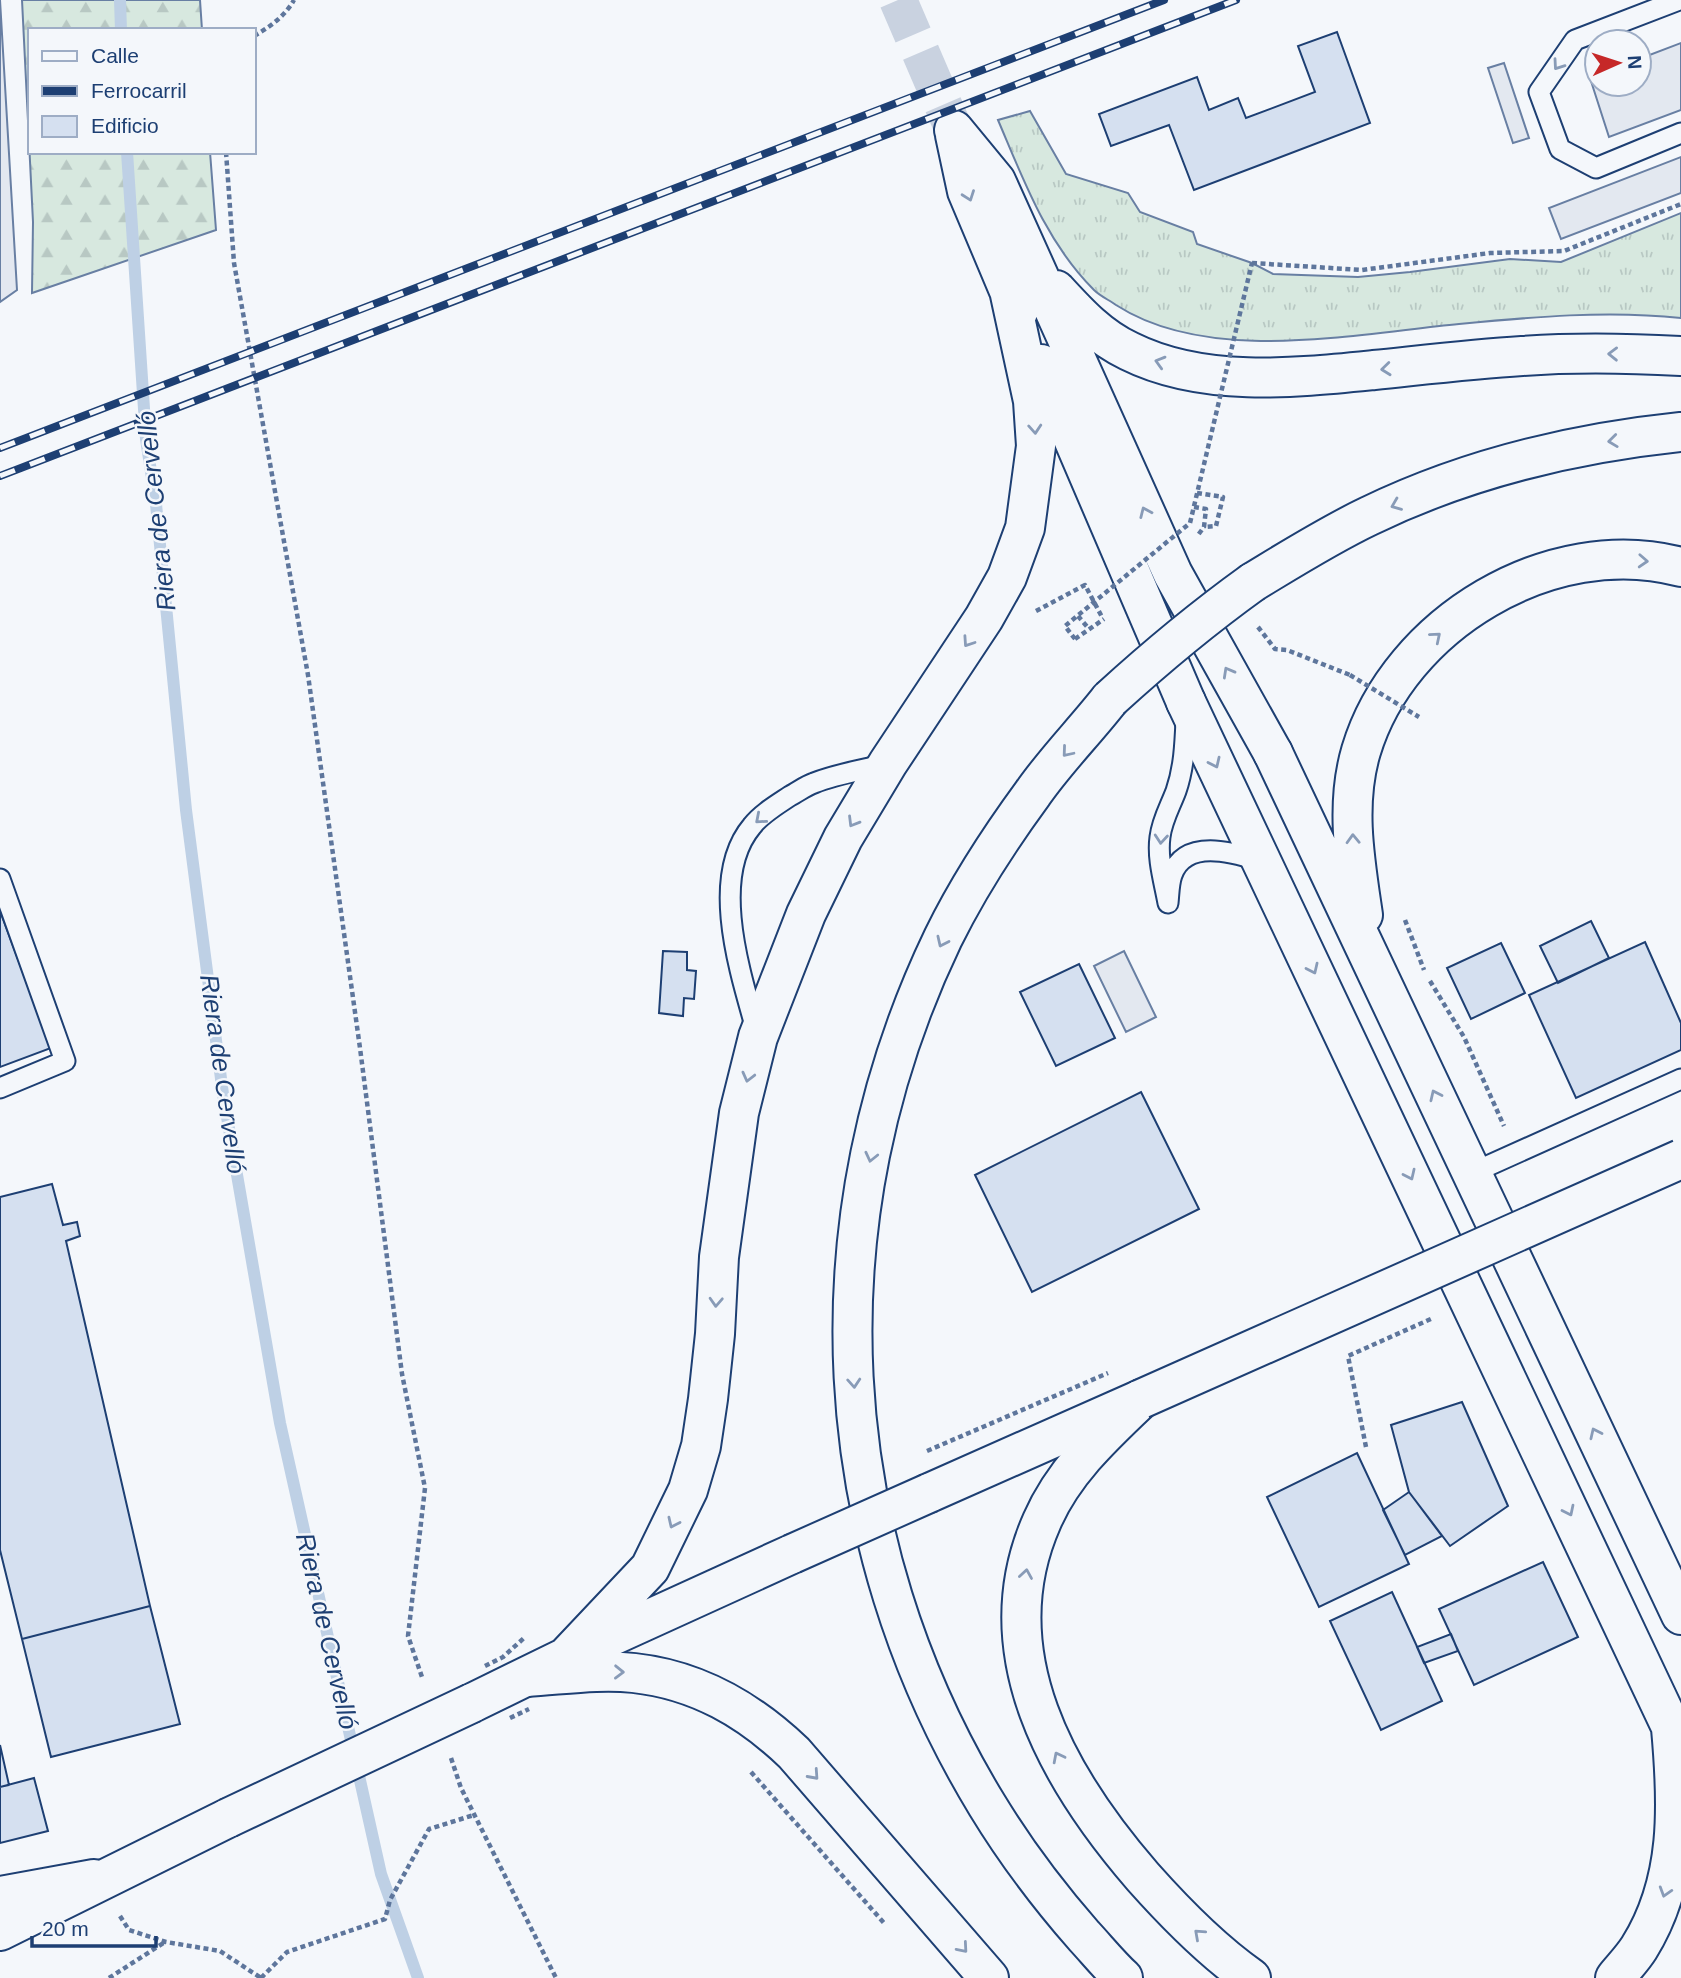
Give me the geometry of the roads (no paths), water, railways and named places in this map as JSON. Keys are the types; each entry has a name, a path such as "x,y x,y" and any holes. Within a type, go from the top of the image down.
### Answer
{"main road":[{"path":"1615,1978 1640,1947 1665,1897 1676,1847 1676,1738 1186,702 967,191 954,130 996,181 1173,574 1273,753 1681,1615"},
{"path":"1032,261 1054,288 1100,334 1144,358 1209,373 1304,377 1524,355 1681,356"},
{"path":"532,1697 650,1568 688,1489 701,1446 708,1399 719,1257 731,1160 739,1113 758,1037 806,914 844,838 888,763 984,618 1007,577 1026,528 1036,446 1034,412 1009,290"},
{"path":"1123,1978 1059,1908 1008,1840 963,1766 924,1686 895,1609 866,1495 851,1353 854,1270 865,1182 885,1097 910,1016 944,937 985,863 1034,790 1110,699 1186,633 1253,582 1370,516 1444,485 1518,462 1598,443 1681,432"},
{"path":"1368,955 1354,855 1352,802 1364,743 1374,712 1394,681 1421,649 1454,621 1490,597 1532,576 1574,565 1619,559 1659,561 1681,567"},
{"path":"566,1657 1681,1159"},
{"path":"1141,1399 1096,1442 1060,1488 1042,1521 1027,1564 1021,1603 1023,1642 1030,1684 1041,1721 1059,1760 1097,1819 1161,1897 1196,1932 1251,1978"},
{"path":"1624,1495 1667,1536 1681,1545"},
{"path":"0,1931 228,1818 472,1703 532,1697 596,1672 633,1673 665,1678 704,1691 765,1726 794,1753 989,1978"},
{"path":"0,1896 109,1877"}],"lane":[{"path":"1679,0 1575,40 1539,92 1560,149 1596,168 1681,134"},
{"path":"1186,702 1185,754 1176,791 1164,817 1159,839 1160,862 1168,903 1172,874 1179,863 1191,855 1221,851 1262,861"},
{"path":"758,1037 738,966 731,917 732,874 740,845 752,825 781,802 813,783 888,763"},
{"path":"0,879 65,1062 0,1088"},
{"path":"1472,1173 1681,1079"}],"waterway":[{"name":"Riera de Cervelló","path":"120,0 121,28"},
{"name":"Riera de Cervelló","path":"127,154 146,439 156,504 186,810 223,1094 280,1423 381,1874 418,1978"}],"tunnel":[{"path":"898,0 954,130"}],"railway":[{"path":"0,448 1164,0"},
{"path":"0,476 1236,0"}]}
